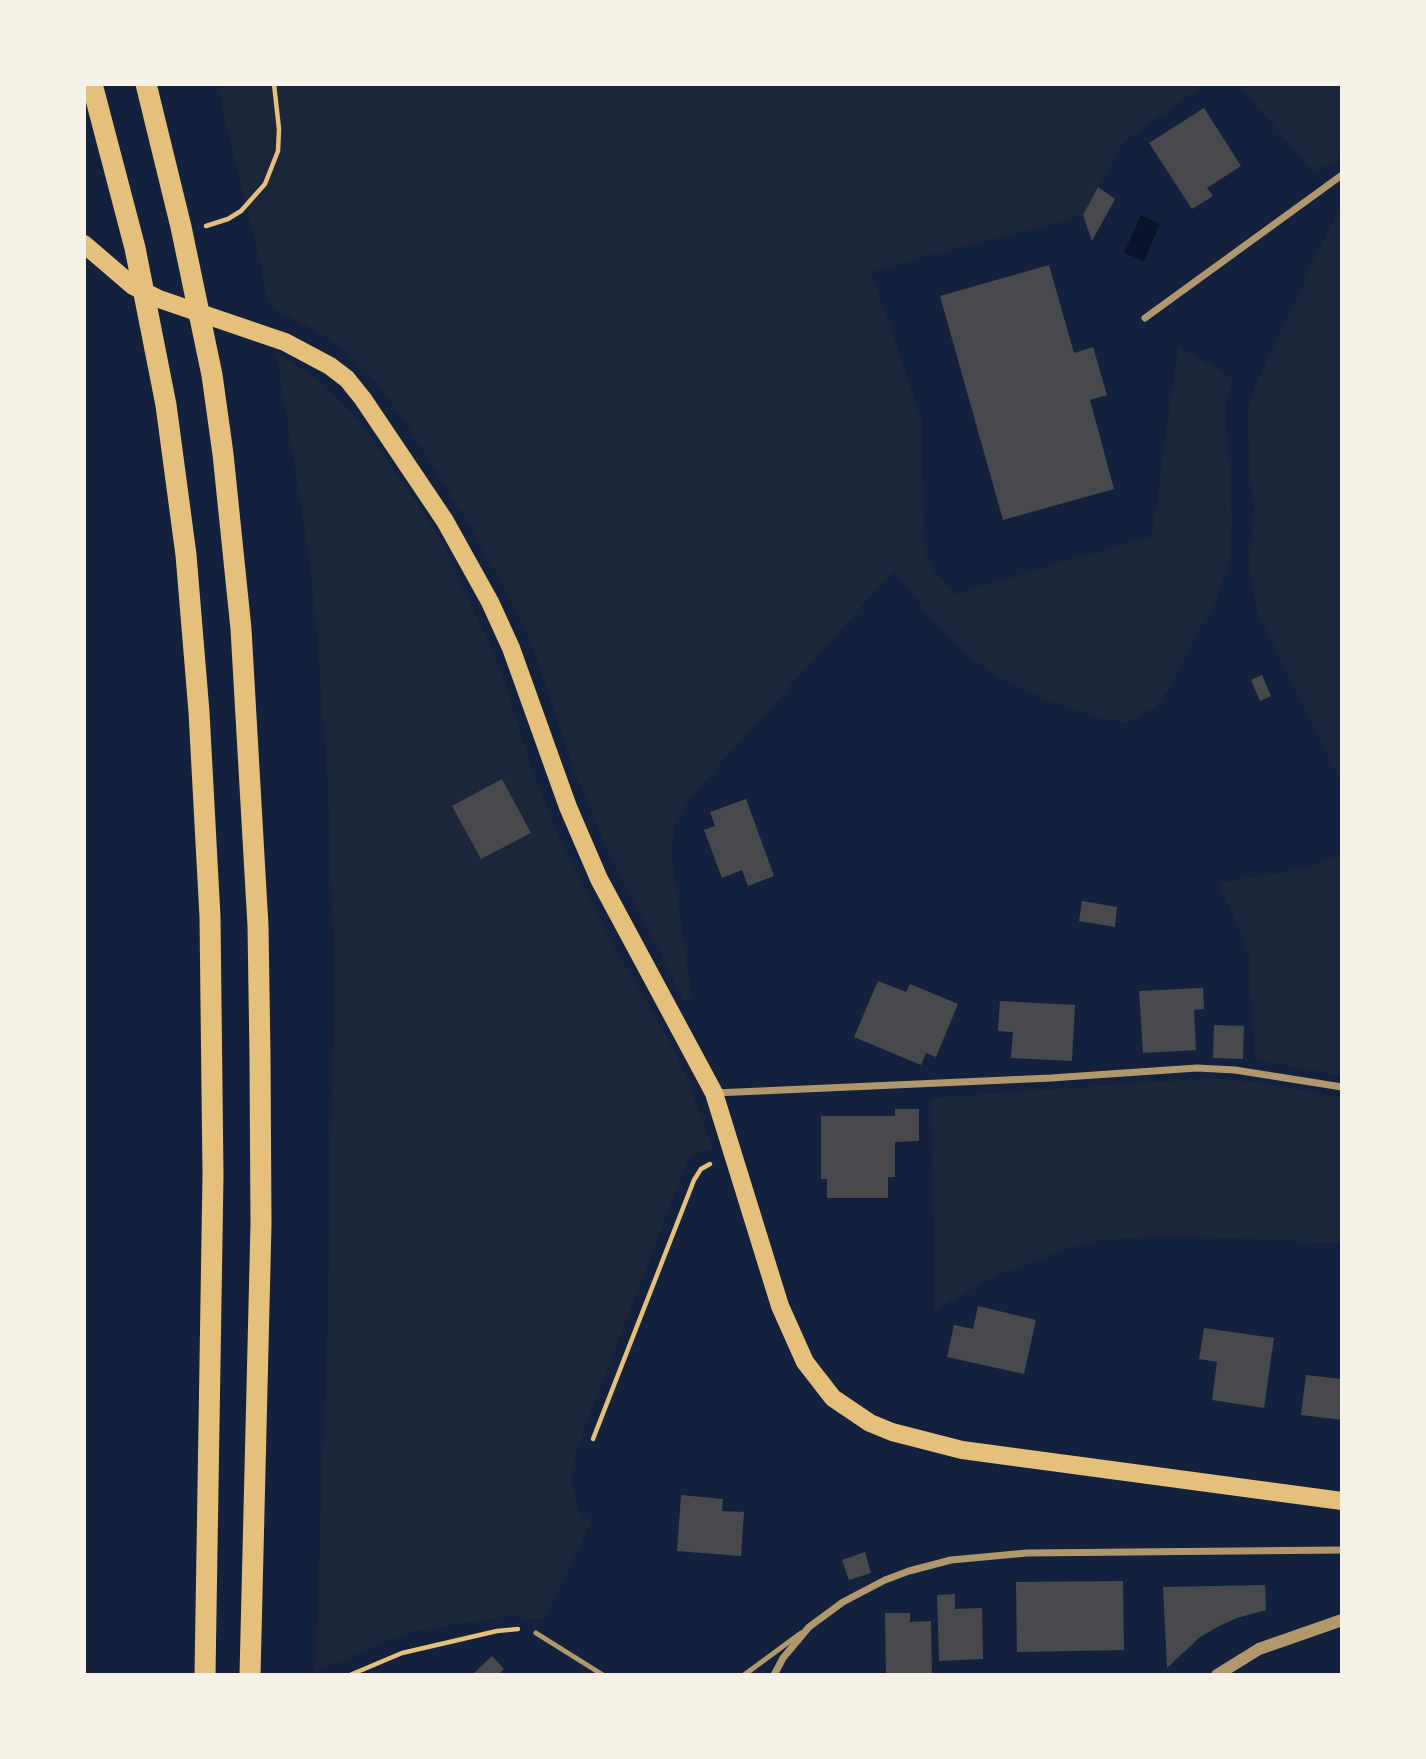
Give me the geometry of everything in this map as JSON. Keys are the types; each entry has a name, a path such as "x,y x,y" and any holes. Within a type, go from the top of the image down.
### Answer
{"highway":[{"path":"92,84 135,248 166,405 186,555 199,712 210,918 213,1161 211,1432 205,1675"},
{"path":"146,84 175,202 212,375 242,629 258,926 261,1224 250,1675"}],"main road":[{"path":"84,244 133,286 159,299 285,342 311,354 347,379 445,521 490,602 511,648 568,807 599,879 714,1093 780,1306 805,1362 833,1398 870,1423 892,1432 962,1450 1342,1501"}],"street":[{"path":"1145,318 1342,175"},
{"path":"714,1093 1051,1078 1197,1068 1235,1070 1342,1087"},
{"path":"774,1675 783,1658 809,1627 843,1602 885,1580 929,1565 960,1559 1027,1553 1342,1550"},
{"path":"1217,1675 1259,1650 1342,1620"}],"lane":[{"path":"744,1675 809,1627"},
{"path":"536,1633 603,1675"}],"path":[{"path":"201,226 228,219 241,211 265,184 278,151 279,129 274,84"},
{"path":"593,1439 697,1174 705,1166 734,1153"},
{"path":"351,1675 402,1653 473,1636 508,1629 536,1633"}],"shaded area":[{"path":"217,84 1204,84 1124,142 1083,215 871,271 922,420 925,560 955,594 1152,536 1178,347 1233,378 1226,407 1232,522 1229,560 1217,597 1168,691 1154,708 1128,722 1104,720 1049,701 1005,681 963,652 933,621 894,570 694,793 677,819 672,858 692,999 685,1002 609,854 573,768 535,654 517,613 476,536 405,421 368,372 346,351 319,332 270,306"},
{"path":"1238,84 1342,84 1342,158 1313,171"},
{"path":"1342,202 1342,786 1260,618 1254,599 1250,570 1253,510 1248,414 1255,386"},
{"path":"1141,215 1160,224 1144,261 1124,253"},
{"path":"276,353 321,381 361,423 441,541 504,679 532,770 561,843 603,927 674,1049 713,1149 698,1152 686,1165 585,1427 575,1457 572,1487 580,1512 591,1523 545,1619 507,1616 408,1632 315,1672 328,1310 334,974 328,787 316,619 307,541"},
{"path":"1342,854 1342,1076 1254,1059 1249,953 1219,883 1308,868"},
{"path":"1213,1078 1342,1097 1342,1243 1159,1235 1098,1241 1067,1249 1001,1273 934,1310 931,1098"}],"building":[{"path":"1204,108 1241,166 1207,188 1213,196 1192,209 1149,143"},
{"path":"1098,187 1115,199 1092,241 1083,215"},
{"path":"1049,265 1074,353 1093,347 1107,395 1090,400 1114,489 1003,520 940,296"},
{"path":"1262,675 1271,696 1260,701 1251,680"},
{"path":"502,779 531,833 481,859 452,806"},
{"path":"746,799 774,876 748,886 742,870 722,878 704,830 715,826 710,812"},
{"path":"1082,901 1117,907 1115,927 1079,921"},
{"path":"878,981 906,992 910,984 958,1004 936,1057 926,1053 921,1065 854,1037"},
{"path":"1203,988 1204,1009 1194,1010 1196,1050 1143,1053 1139,991"},
{"path":"1000,1001 1075,1005 1072,1061 1011,1058 1013,1032 998,1031"},
{"path":"1214,1025 1244,1026 1243,1059 1213,1058"},
{"path":"895,1109 919,1109 919,1141 895,1142 895,1177 888,1177 888,1198 827,1198 827,1179 821,1179 821,1116 895,1116"},
{"path":"978,1306 1036,1320 1024,1374 947,1357 954,1325 973,1329"},
{"path":"1204,1328 1274,1338 1264,1408 1212,1400 1217,1362 1199,1359"},
{"path":"1306,1375 1342,1379 1342,1420 1301,1415"},
{"path":"681,1495 723,1499 722,1511 744,1512 741,1556 677,1551"},
{"path":"865,1552 871,1573 849,1580 842,1560"},
{"path":"1123,1581 1124,1650 1017,1652 1016,1582"},
{"path":"1265,1585 1266,1610 1237,1618 1200,1637 1167,1668 1163,1587"},
{"path":"955,1594 955,1609 982,1608 983,1659 939,1661 937,1595"},
{"path":"885,1613 910,1613 910,1622 931,1621 932,1673 886,1674"},
{"path":"492,1656 504,1669 498,1675 472,1675"}]}
